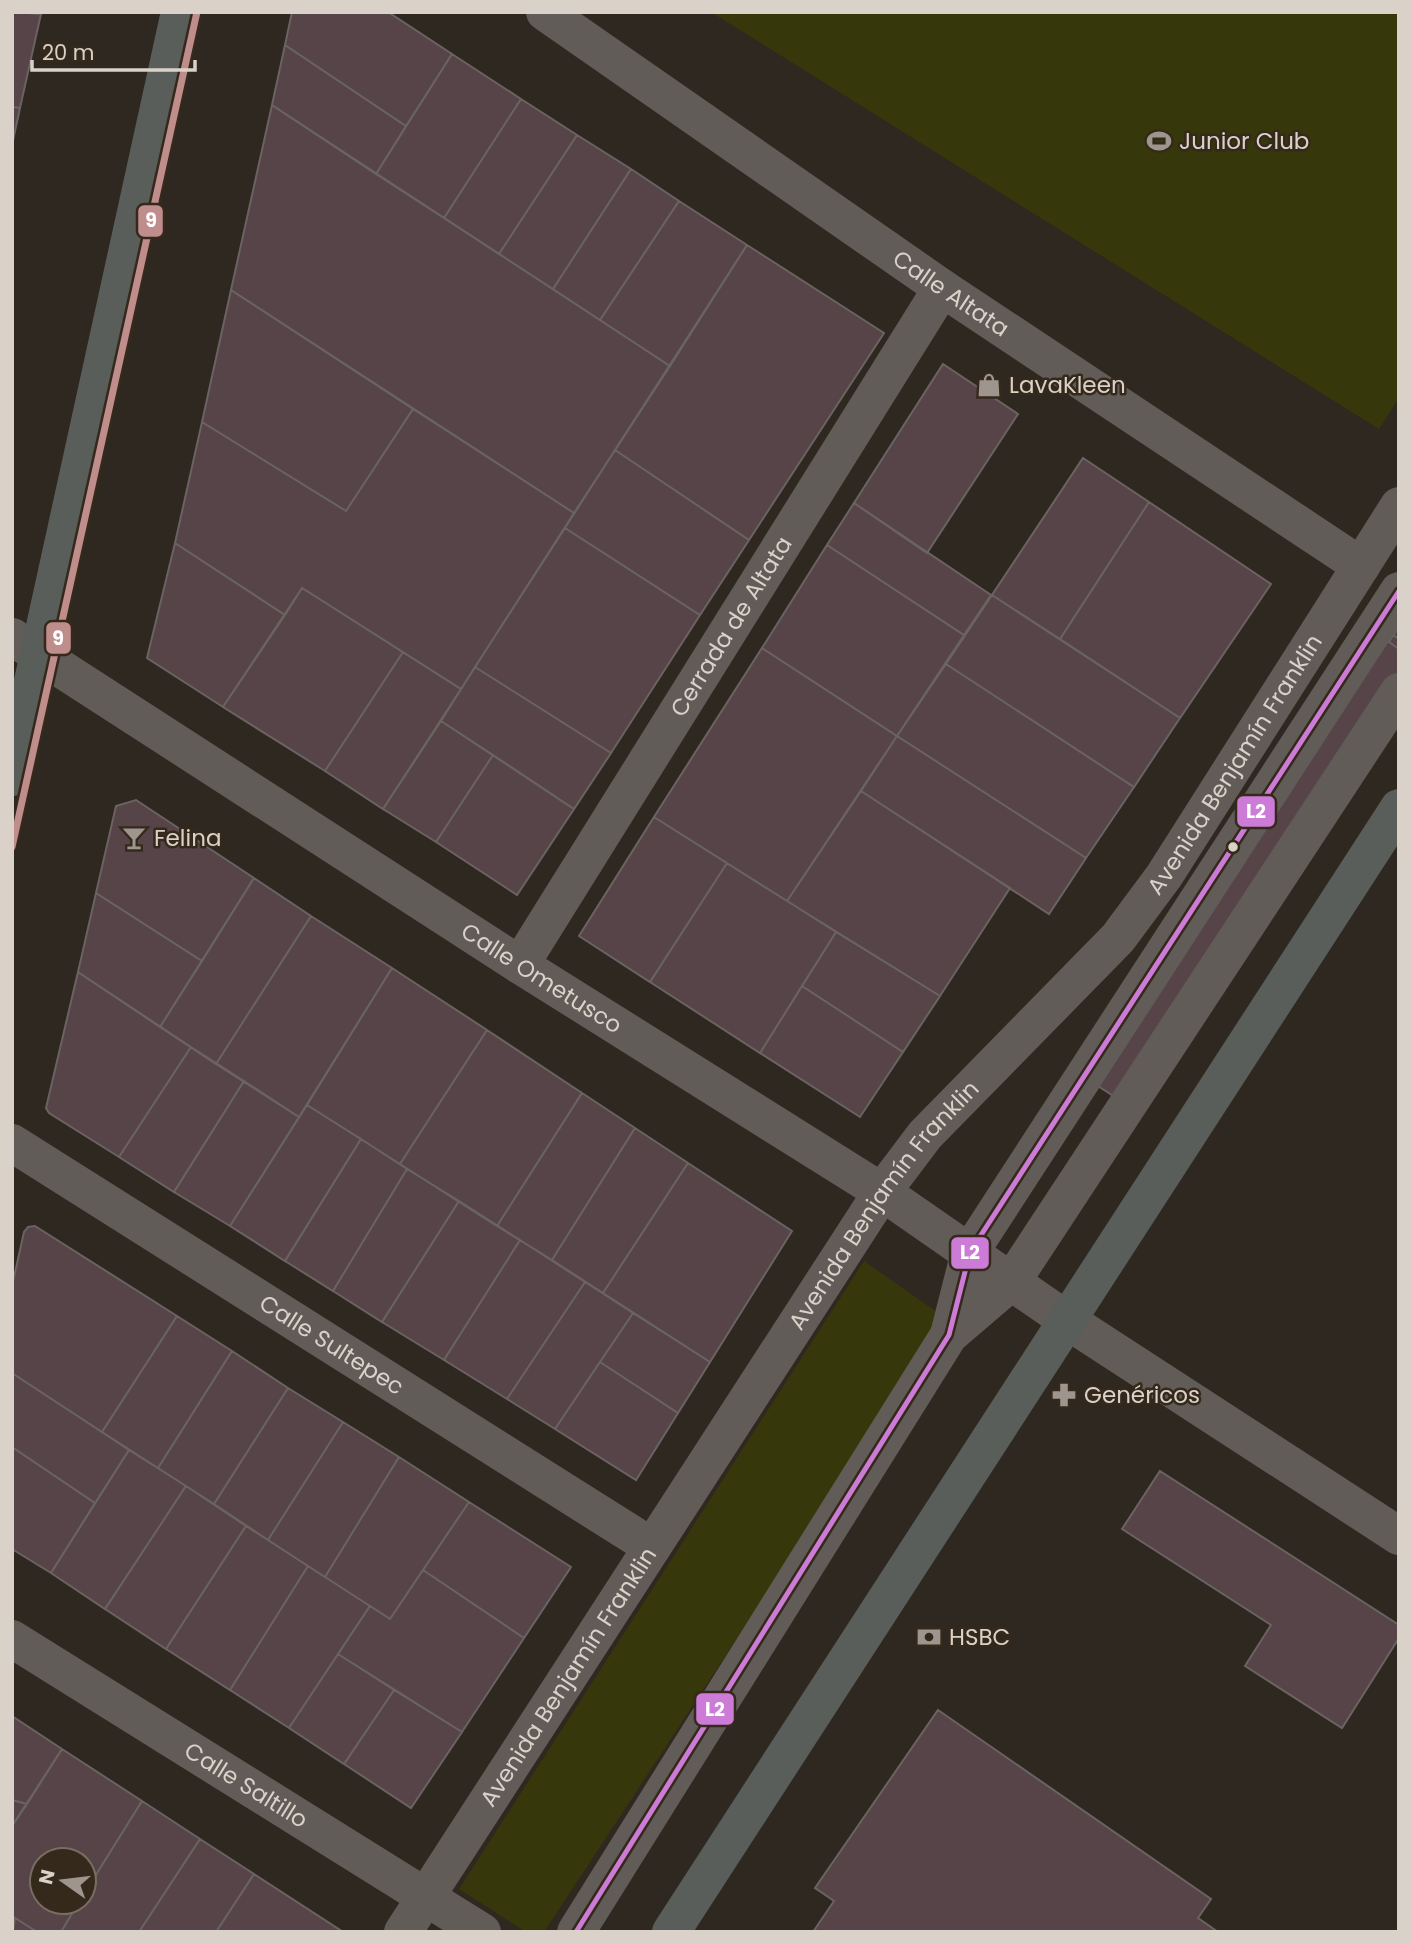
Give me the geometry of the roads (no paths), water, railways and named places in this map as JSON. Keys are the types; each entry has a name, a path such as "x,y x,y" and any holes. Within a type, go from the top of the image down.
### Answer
{"main road":[{"path":"12,778 26,646 180,12"},
{"path":"670,1932 1399,808"}],"street":[{"name":"Calle Altata","path":"545,12 942,288 1361,566"},
{"name":"Cerrada de Altata","path":"520,965 942,288"},
{"name":"Avenida Benjamín Franklin","path":"403,1932 882,1192 925,1135 1118,938 1164,876 1399,506"},
{"path":"949,1335 970,1252 1399,591"},
{"name":"Calle Ometusco","path":"26,646 520,965 882,1192 1068,1321 1399,1536"},
{"path":"576,1932 949,1335 1012,1281 1399,692"},
{"name":"Calle Sultepec","path":"12,1143 652,1547"},
{"name":"Calle Saltillo","path":"12,1639 482,1932"}],"place":[{"name":"Junior Club","path":"1159,141"},
{"name":"LavaKleen","path":"989,385"},
{"name":"Felina","path":"134,838"},
{"name":"Genéricos","path":"1064,1395"},
{"name":"HSBC","path":"929,1637"}]}
